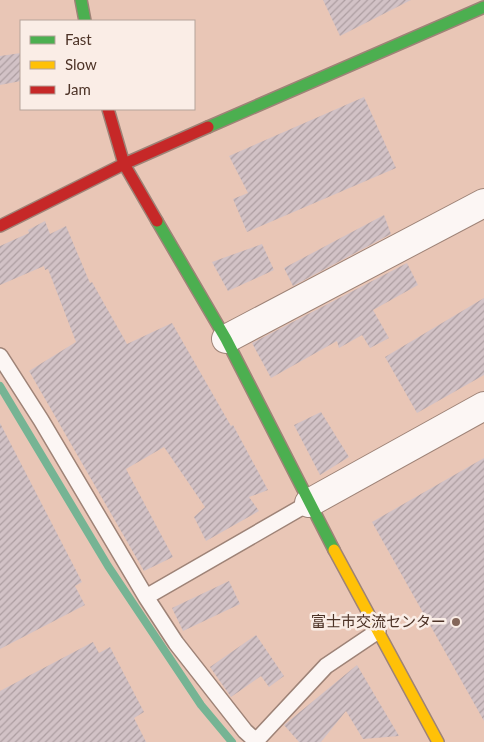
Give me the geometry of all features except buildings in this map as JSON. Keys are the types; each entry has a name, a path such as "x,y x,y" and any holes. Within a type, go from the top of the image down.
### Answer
{"street":[{"path":"81,0 85,20"},
{"path":"0,226 124,164 484,7"},
{"path":"108,110 124,164 226,339 309,503 438,742"},
{"path":"226,339 484,204"},
{"path":"309,503 484,406"}],"lane":[{"path":"0,356 41,420 176,644 245,731 257,742 326,666 378,632"},
{"path":"146,597 309,503"}],"waterway":[{"path":"0,386 108,566 201,705 232,742"}],"traffic: fast":[{"path":"81,0 85,20"},
{"path":"208,127 484,7"},
{"path":"157,221 226,339 334,550"}],"traffic: slow":[{"path":"334,550 438,742"}],"traffic: jam":[{"path":"108,110 124,164 157,221"},
{"path":"0,226 124,164 208,127"}],"place":[{"name":"富士市交流センター","path":"456,622"}]}
